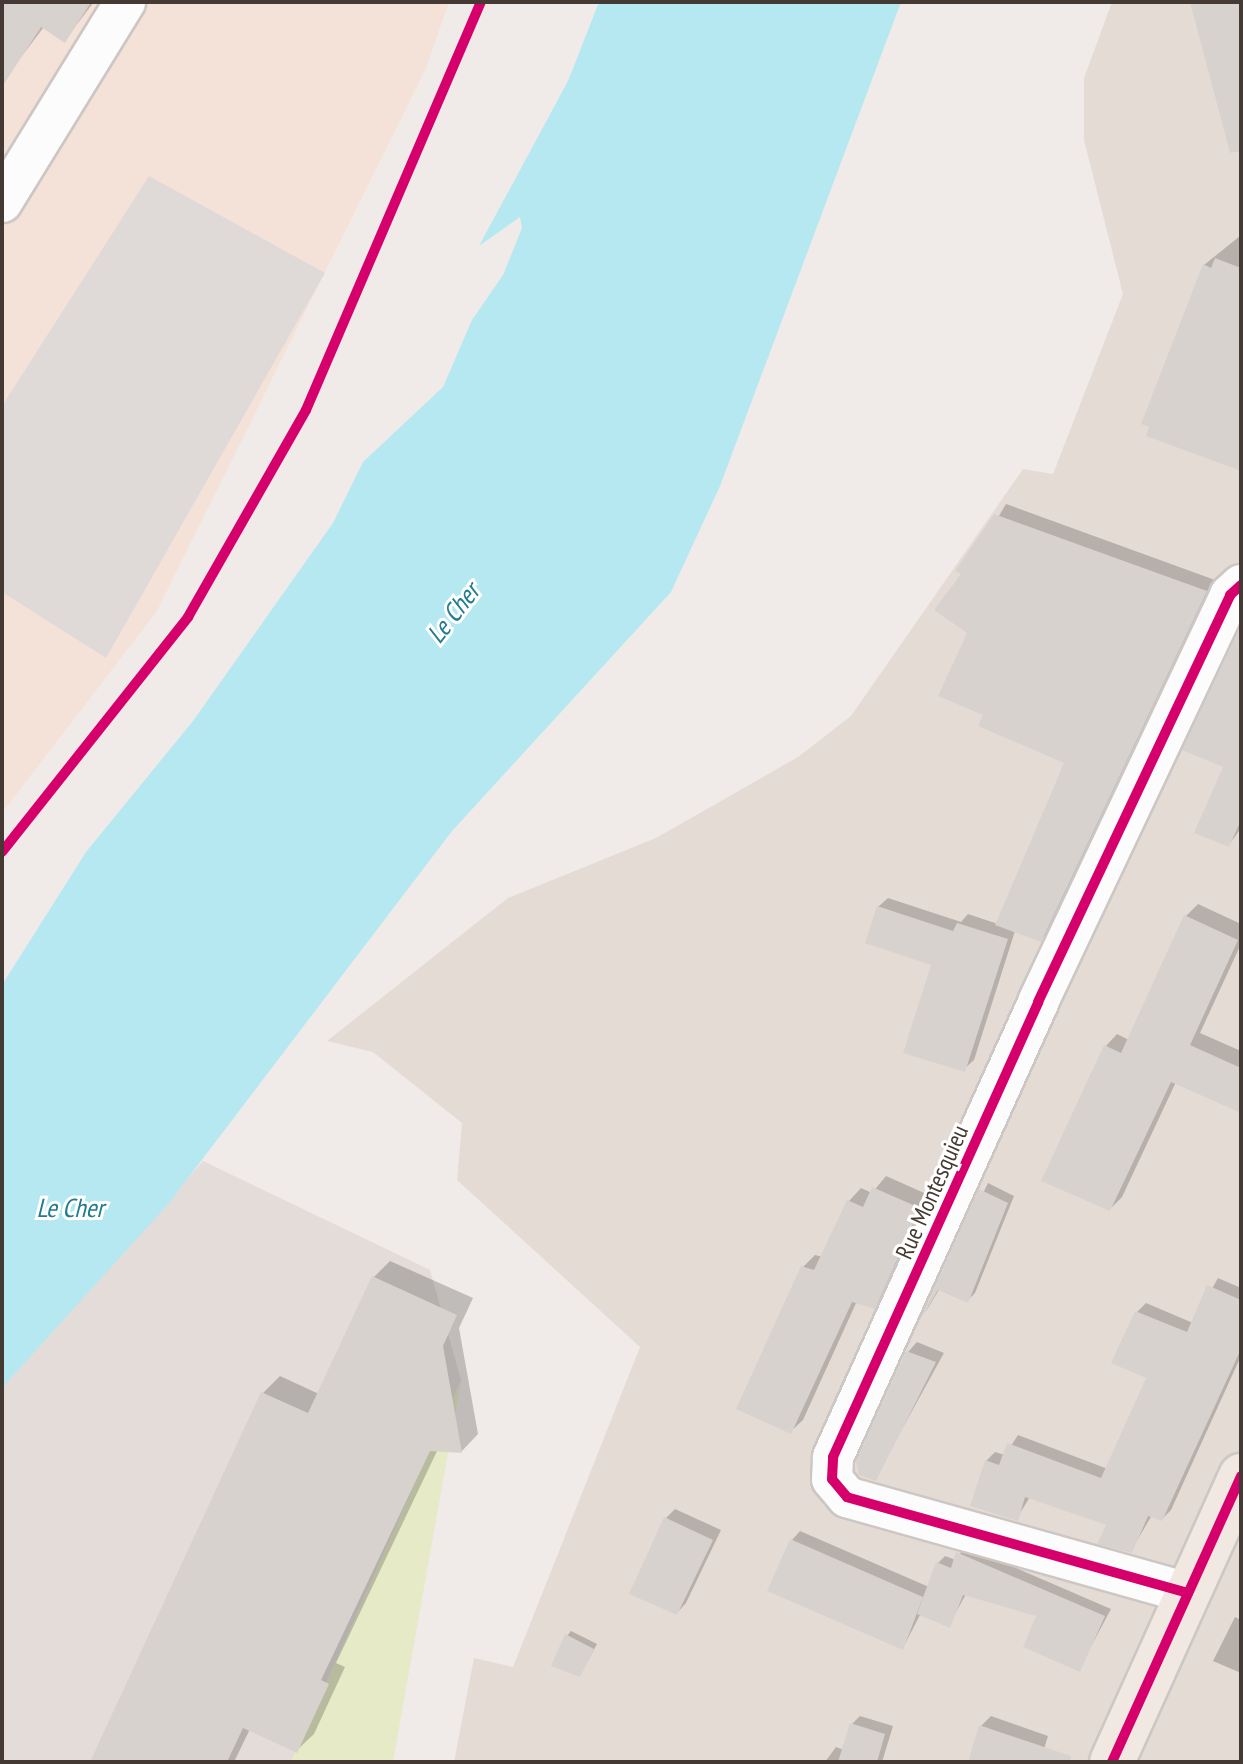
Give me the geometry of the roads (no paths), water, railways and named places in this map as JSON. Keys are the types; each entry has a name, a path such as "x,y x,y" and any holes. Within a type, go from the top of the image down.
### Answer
{"main road":[{"path":"1112,1762 1241,1476"}],"street":[{"path":"2,202 125,2"},
{"name":"Rue Montesquieu","path":"1188,1593 847,1497 832,1479 833,1457 1038,1002 1230,595 1241,585"}],"water":[{"name":"Le Cher","path":"599,2 901,2 720,486 671,592 452,831 169,1203 2,1388 2,985 86,852 193,721 333,523 363,462 443,387 472,320 503,275 522,228 520,217 479,246 568,81"}]}
